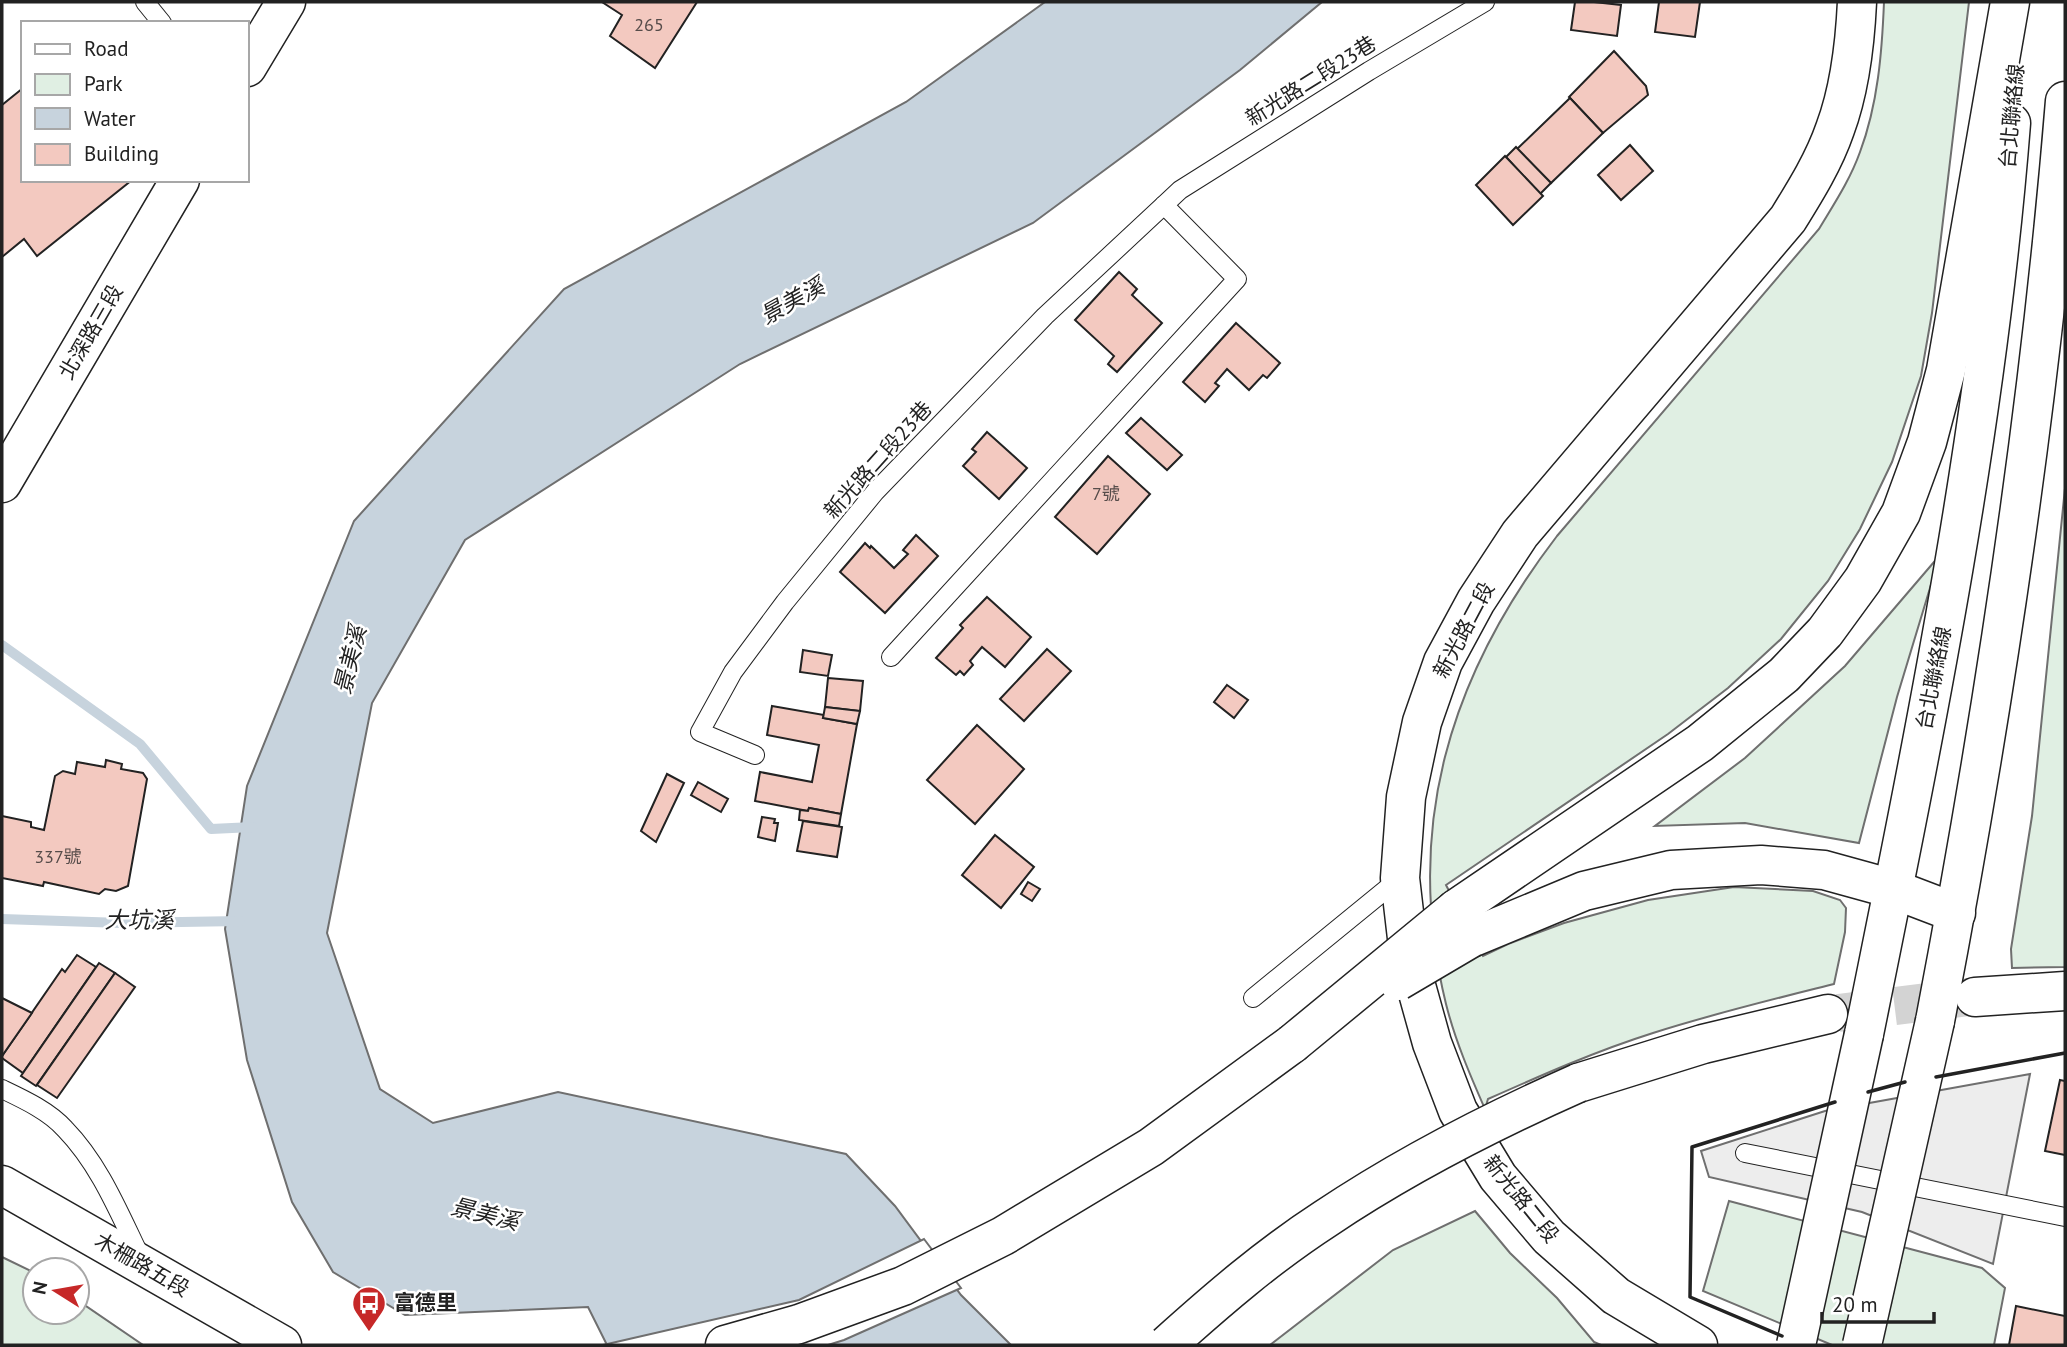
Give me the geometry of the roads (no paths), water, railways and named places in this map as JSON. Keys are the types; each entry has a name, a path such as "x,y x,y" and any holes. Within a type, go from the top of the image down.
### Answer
{"main road":[{"path":"248,66 286,2"},
{"name":"新光路二段","path":"1698,1345 1616,1296 1549,1237 1498,1177 1458,1111 1432,1043 1410,964 1400,878 1406,797 1422,722 1443,662 1476,601 1520,534 1788,219 1816,174 1836,128 1851,72 1857,2"},
{"path":"725,1345 799,1324 903,1286 1003,1236 1152,1147 1464,923 1784,676 1825,632 1863,580 1901,513 1927,442 1946,370 2010,2"},
{"name":"台北聯絡線","path":"1796,1345 1894,889 1951,589 1984,377 2007,177 2020,2"},
{"path":"1861,1345 1936,1021 1956,913 2003,621 2036,383 2065,101"},
{"name":"北深路三段","path":"2,483 179,182"},
{"path":"1464,923 1671,870 1761,865 1824,870 1894,889 1956,913"},
{"path":"1975,997 2065,991"},
{"path":"1167,1345 1222,1295 1323,1219 1407,1168 1513,1112 1578,1083 1703,1044 1828,1014"},
{"name":"木柵路五段","path":"2,1185 282,1345"}],"lane":[{"path":"145,2 160,21"},
{"name":"新光路二段23巷","path":"755,755 700,732 733,672 785,602 875,492 1045,316 1180,190 1369,71 1485,2"},
{"path":"891,657 1237,279 1164,205"},
{"path":"1253,998 1400,878"},
{"path":"2,1089 25,1100 63,1126 91,1158 146,1267"},
{"path":"1745,1153 2065,1216"}],"water":[{"name":"景美溪","path":"1045,2 1322,2 1240,70 1033,223 740,364 465,540 372,703 327,933 380,1089 433,1123 558,1092 846,1154 895,1206 961,1295 1011,1345 607,1345 588,1307 405,1315 333,1272 292,1202 247,1060 225,929 247,786 354,521 564,289 906,102"}],"waterway":[{"path":"2,645 140,744 211,829 253,827"},
{"name":"大坑溪","path":"2,919 122,923 240,921"}],"tunnel":[{"path":"1838,1013 1969,997"}],"place":[{"name":"富德里","path":"369,1333"}]}
